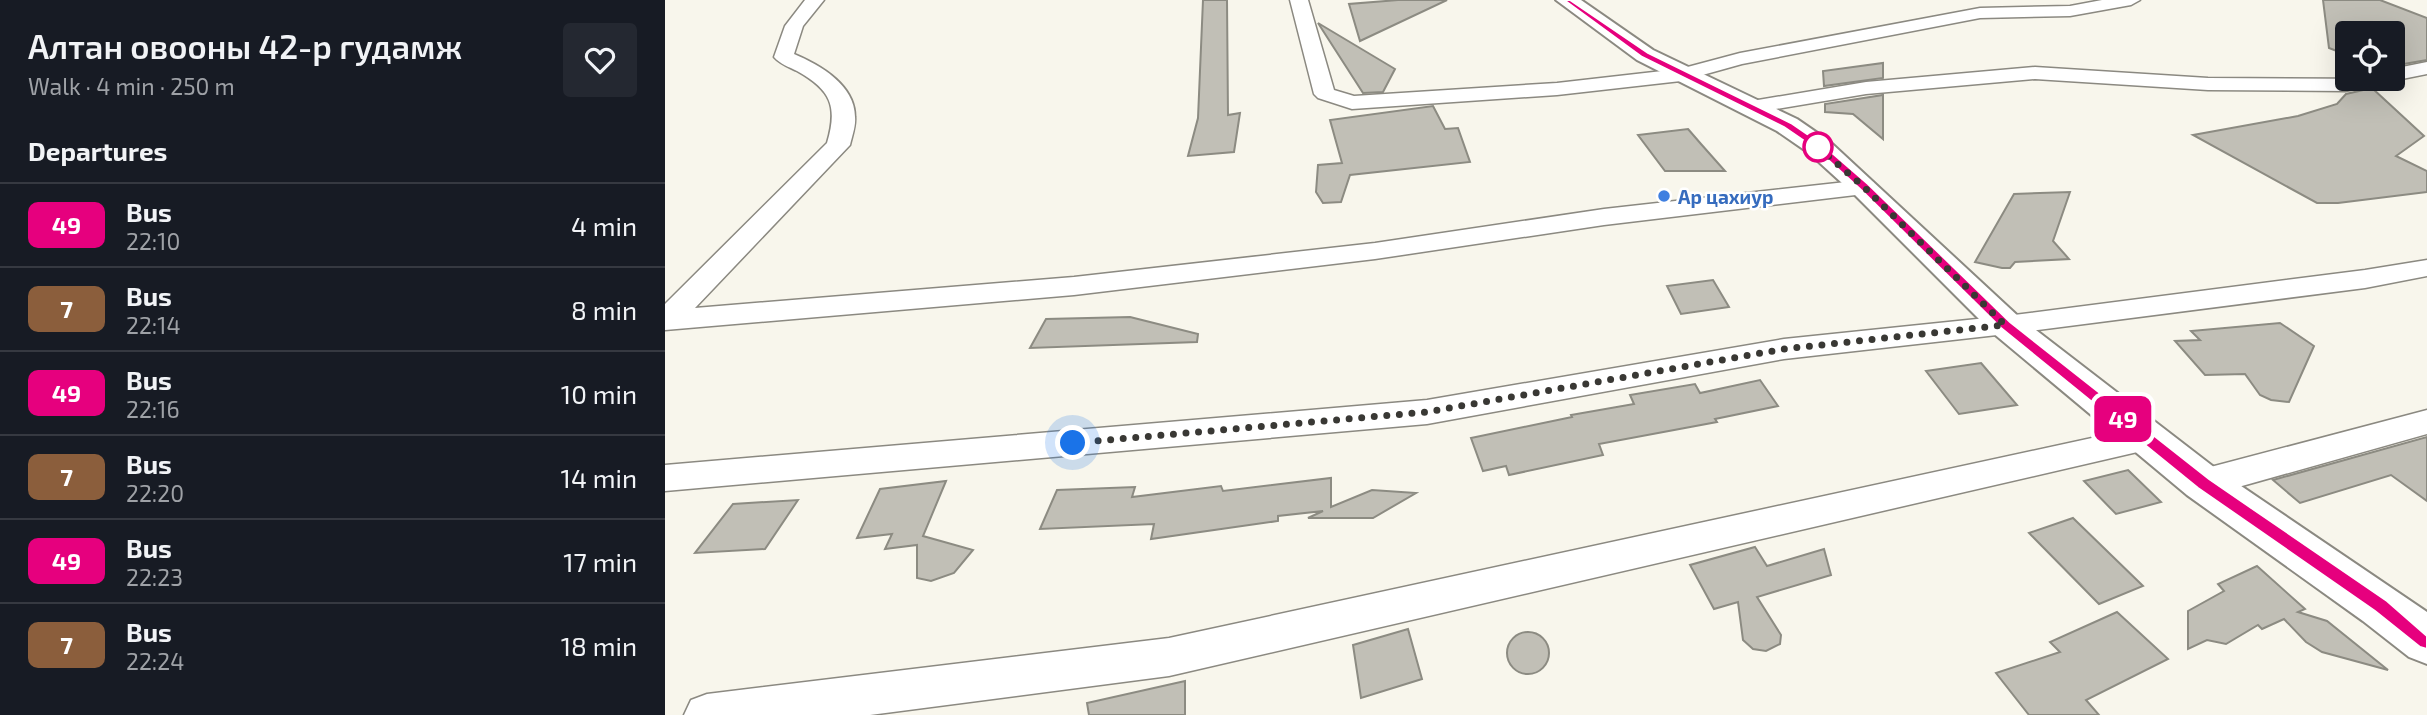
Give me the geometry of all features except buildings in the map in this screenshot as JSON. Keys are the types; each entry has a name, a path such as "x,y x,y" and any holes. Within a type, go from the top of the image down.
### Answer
{"main road":[{"path":"1567,0 1645,55 1787,125 1819,147 1864,187 2005,325 2203,483 2427,641"}],"street":[{"path":"666,320 838,145 845,113 835,90 811,71 784,57 787,41 801,14 815,0"},
{"path":"1299,0 1325,94 1352,103 1557,89 1681,75 1740,59 1980,13 2070,11 2131,0"},
{"path":"1905,7 1903,14 1913,27"},
{"path":"2405,72 2427,68"},
{"path":"1752,107 1865,88 2035,73 2208,84 2335,85"},
{"path":"666,320 1074,286 1375,251 1604,217 1864,187"},
{"path":"665,478 1427,412 1784,349 2005,325 2365,279 2427,268"},
{"path":"2203,483 2427,422"},
{"path":"707,715 1169,657 2147,438"}],"bus line":[{"name":"49","path":"1567,0 1645,55 1787,125 1819,147 1864,187 2005,325 2203,483 2427,641"}],"place":[{"name":"Ар цахиур","path":"1664,196"}],"route":[{"path":"1073,443 1427,412 1784,349 2005,325 1864,187 1818,147"}]}
